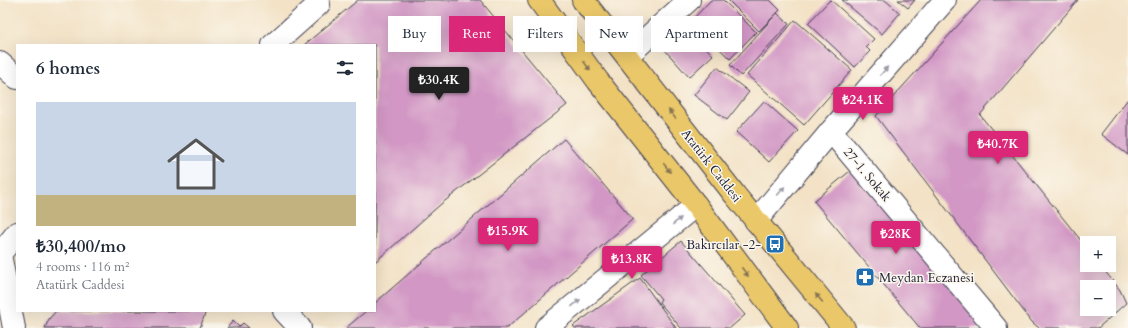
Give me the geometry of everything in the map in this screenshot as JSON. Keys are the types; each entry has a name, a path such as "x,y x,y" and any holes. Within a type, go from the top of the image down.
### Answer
{"main road":[{"path":"539,0 598,81 696,205 787,328"},
{"name":"Atatürk Caddesi","path":"583,0 735,195 844,328"}],"street":[{"path":"274,44 320,4 316,0"},
{"path":"627,56 689,0"},
{"path":"756,221 946,0"},
{"path":"0,63 16,77"},
{"name":"27-1. Sokak","path":"832,131 996,328"},
{"path":"546,328 696,205"},
{"path":"14,328 0,254 16,234"},
{"path":"285,312 300,328"}],"building":[{"path":"358,0 480,0 493,16 449,16 449,52 505,52 505,30 513,40 513,52 523,52 567,105 441,204 376,261 376,44 305,44"},
{"path":"711,0 723,0 740,16 696,16"},
{"path":"728,0 770,0 780,10 759,31"},
{"path":"830,0 874,39 866,47 870,51 855,67 808,23"},
{"path":"842,0 885,0 900,13 882,34"},
{"path":"898,0 915,0 908,8"},
{"path":"981,0 1078,0 980,115 1080,239 1080,272 1106,272 1112,280 1080,280 1080,316 1111,316 1098,328 1039,328 1032,322 876,116"},
{"path":"777,13 789,24 741,76 730,65"},
{"path":"742,18 756,32 742,47"},
{"path":"795,20 852,70 804,125 747,75"},
{"path":"667,52 710,52 713,55 689,77"},
{"path":"723,52 737,52 730,59"},
{"path":"717,67 749,92 727,120 694,95"},
{"path":"1128,99 1128,155 1101,134"},
{"path":"764,101 798,131 769,162 736,132"},
{"path":"564,139 633,219 507,328 346,328 365,312 376,312 376,302"},
{"path":"856,166 991,328 920,328 814,201"},
{"path":"681,241 745,315 730,328 681,328 659,302 661,299 641,275"},
{"path":"640,278 676,328 575,328 573,326"},
{"path":"1116,285 1120,290 1126,303 1116,312"},
{"path":"55,312 206,312 200,328 45,328 49,319"},
{"path":"233,321 239,327 243,323 249,328 227,328"}],"place":[{"name":"Bakırcılar -2-","path":"775,244"},
{"name":"Meydan Eczanesi","path":"865,277"}]}
